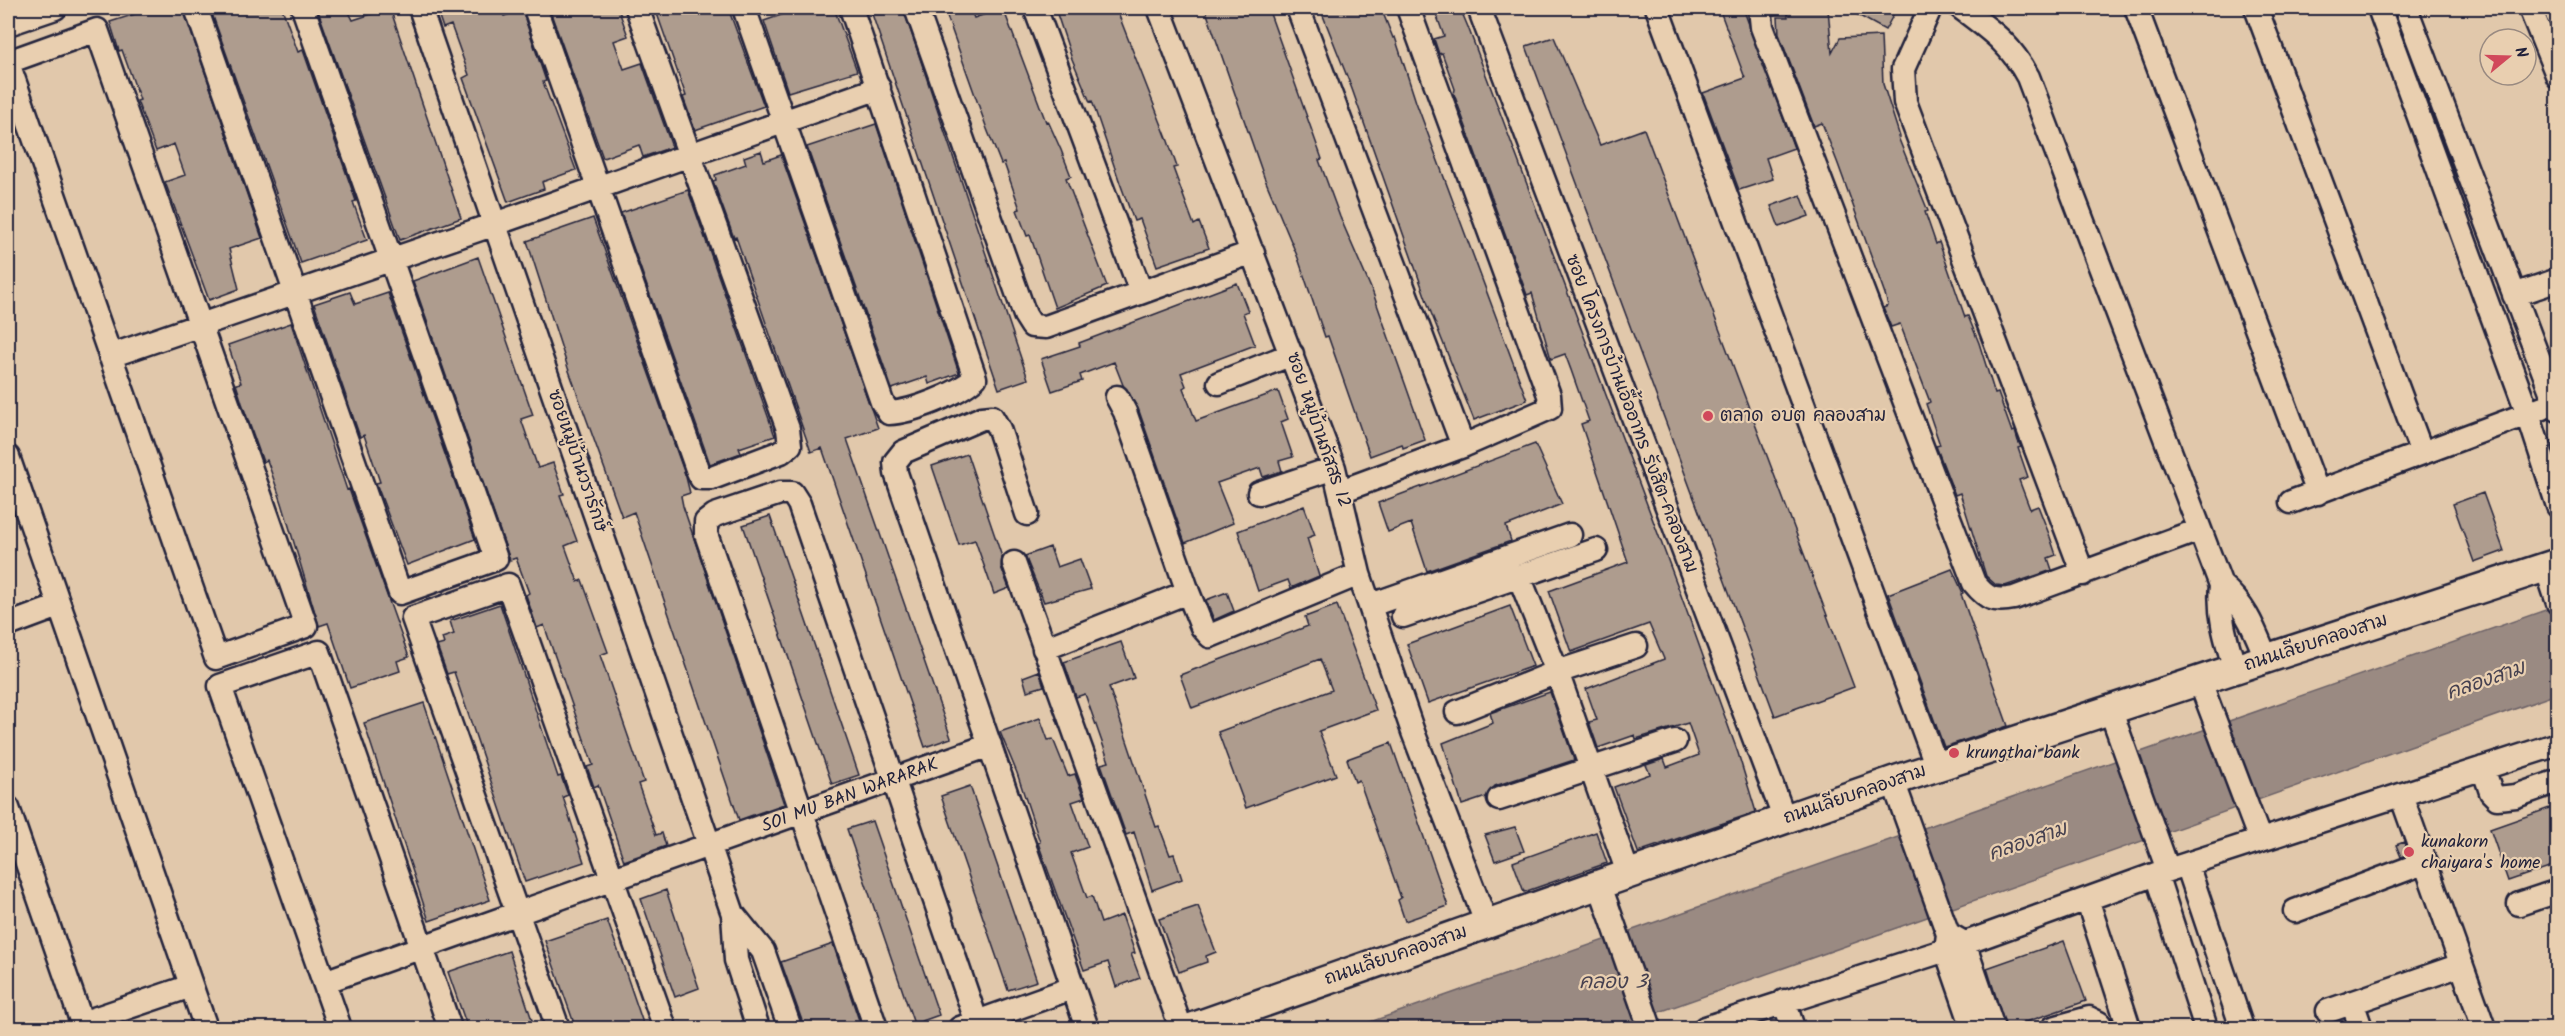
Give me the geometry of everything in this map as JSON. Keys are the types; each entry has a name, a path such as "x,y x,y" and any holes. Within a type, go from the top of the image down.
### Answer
{"main road":[{"name":"ถนนเลียบคลองสาม","path":"1191,1029 1893,781 2552,565"}],"street":[{"path":"8,24 55,8"},
{"path":"196,8 400,593 496,559 303,8"},
{"name":"ซอยหมู่บ้านวรารักษ์","path":"420,8 733,914"},
{"path":"536,8 697,469 701,478 712,478 782,452 790,445 788,429 637,8"},
{"path":"744,8 882,402 889,412 902,412 965,388 975,378 851,8"},
{"path":"916,8 1025,315 1032,326 1046,327 1253,252"},
{"path":"1035,8 1141,292"},
{"name":"ซอย หมู่บ้านภัสสร 12","path":"1159,8 1334,468 1359,574 1413,732 1487,925"},
{"path":"1298,8 1463,446"},
{"path":"1341,491 1463,446 1550,408 1549,395 1408,8"},
{"name":"ซอย โครงการบ้านเอื้ออาทร รังสิต-คลองสาม","path":"1479,8 1785,820"},
{"path":"1657,8 1937,767"},
{"path":"1760,8 1762,27 1974,583 1984,595 1997,602 2083,574 2199,530"},
{"path":"2083,574 1905,102 1903,69 1924,10 1948,15 1960,8 2006,42 2028,77 2220,585 2221,625 2235,669"},
{"path":"2136,8 2318,493"},
{"path":"2256,8 2422,453"},
{"path":"2379,8 2528,414 2558,506"},
{"path":"2291,502 2528,414 2556,407 2406,8"},
{"path":"2530,8 2558,77"},
{"path":"98,30 306,626 216,658 8,63 98,30"},
{"path":"110,356 495,224 879,88"},
{"path":"2514,294 2558,280"},
{"path":"1219,383 1292,354"},
{"path":"1117,397 1125,412 1188,592 1202,627 1210,636 1359,574"},
{"path":"1027,514 999,429 992,417 982,418 903,453 895,462 896,474 1087,1029"},
{"path":"8,458 206,1029"},
{"path":"1259,494 1334,468"},
{"path":"876,1029 706,534 706,522 715,515 780,493 792,493 799,504 894,780 969,1026 1072,988"},
{"path":"1371,605 1570,535"},
{"path":"1403,616 1596,550"},
{"path":"1014,563 1181,1029"},
{"path":"2552,565 2557,603"},
{"path":"1518,576 1557,672 1628,873"},
{"path":"558,1029 413,618 508,585 665,1029"},
{"path":"2220,585 2238,600 2247,613 2267,660"},
{"path":"1044,649 1188,592"},
{"path":"8,625 59,606"},
{"path":"1457,712 1557,672 1636,646"},
{"path":"340,1029 220,686 318,652 450,1029"},
{"path":"2199,679 2260,840"},
{"path":"2110,709 2160,843 2242,1029"},
{"path":"1499,799 1593,770 1675,741"},
{"path":"1705,1029 1951,939 2086,899 2171,869 2558,744"},
{"name":"SOI MU BAN WARARAK","path":"324,982 990,745"},
{"path":"2483,768 2491,792 2498,798 2516,796 2558,781"},
{"path":"1893,781 1951,939 1993,1029"},
{"path":"2401,795 2484,1029"},
{"path":"8,808 82,1023 191,987"},
{"path":"2295,911 2426,862"},
{"path":"2171,869 2206,1029"},
{"path":"1599,883 1650,1029"},
{"path":"2519,904 2557,893"},
{"path":"2086,899 2129,1029"},
{"path":"733,914 736,960 758,1029"},
{"path":"733,914 763,951 790,1029"},
{"path":"1951,939 1973,1029"},
{"path":"2328,1011 2461,965"},
{"path":"1784,1001 1793,1029"},
{"path":"2352,1002 2361,1029"},
{"path":"2053,1029 2089,1018 2099,1023 2102,1029"}],"water":[{"name":"คลอง 3","path":"2557,606 2557,694 1614,1028 1353,1028"}],"building":[{"path":"154,8 183,8 262,238 229,249 239,289 209,300 165,182 185,175 174,144 156,151 137,101 140,100 122,50 119,51 110,22"},
{"path":"210,8 282,8 298,52 303,50 356,201 353,202 367,240 301,263"},
{"path":"317,8 347,8 353,20 390,8 461,218 400,240"},
{"path":"436,8 501,8 504,16 522,10 546,81 543,82 576,170 542,182 544,189 508,202 463,78 469,75 451,25 443,28"},
{"path":"549,8 618,8 628,36 614,41 624,69 642,63 672,147 643,157 639,145 603,158"},
{"path":"655,8 728,8 764,106 695,130 683,97 686,96"},
{"path":"782,8 834,8 857,71 788,92 764,21 784,14"},
{"path":"870,8 903,8 1028,379 999,389"},
{"path":"944,8 970,8 974,18 1003,8 1046,122 1048,121 1071,176 1066,178 1107,286 1055,308 1030,235 1027,236 1017,210 1020,209 1004,163 1001,164 987,129"},
{"path":"1055,8 1116,8 1168,141 1177,167 1173,168 1194,225 1199,222 1209,248 1157,266 1140,219 1134,221 1092,101 1090,102 1072,59"},
{"path":"1205,8 1268,8 1322,159 1319,160 1340,217 1373,293 1425,440 1403,448 1402,444 1370,456 1328,336 1325,337 1298,258 1264,177"},
{"path":"1320,8 1381,8 1393,38 1395,37 1416,102 1527,400 1474,420 1430,310 1352,89"},
{"path":"1434,8 1460,8 1468,27 1678,587 1738,753 1756,812 1638,852 1614,787 1650,774 1646,765 1664,759 1667,767 1699,755 1688,723 1636,739 1635,735 1598,748 1589,722 1597,720 1586,689 1664,659 1649,624 1571,652 1549,591 1628,562 1581,424 1589,421 1571,370 1565,354 1551,359 1532,293 1527,295 1454,94 1455,89 1442,53 1439,54 1434,39 1444,36"},
{"path":"1719,8 1743,8 1794,148 1766,158 1773,179 1739,190 1703,93 1745,78"},
{"path":"1788,8 1828,9 1832,53 1840,38 1881,36 1883,84 1900,137 1898,137 1928,211 1925,212 1936,244 1939,242 1965,317 1968,316 1979,343 1995,394 1998,393 2012,432 2015,431 2021,447 2018,448 2028,477 2019,480 2030,509 2038,506 2049,534 2056,555 2048,558 2052,570 2005,586 1996,585 1986,576 1960,493 1955,495 1936,446 1940,445 1926,404 1930,402 1900,324 1891,327 1883,308 1888,306 1885,294 1838,164 1822,123 1814,126 1779,34 1778,17 1788,17"},
{"path":"1845,8 1897,8 1885,30"},
{"name":"ตลาด อบต คลองสาม","path":"1554,37 1600,145 1644,129 1854,687 1775,716 1526,46"},
{"path":"876,124 959,373 929,384 927,377 892,389 807,147"},
{"path":"761,151 764,161 781,155 878,428 847,439 951,738 925,747 822,448 811,452 736,237 734,238 713,181 716,180 715,175 746,164 744,157"},
{"path":"688,190 775,436 739,448 741,453 710,464 621,213"},
{"path":"1801,195 1809,216 1779,227 1771,206"},
{"path":"593,218 686,477 690,493 681,496 683,506 784,804 739,820 634,512 622,517 568,368 527,241"},
{"path":"478,257 533,415 521,419 538,468 553,463 564,494 560,495 577,541 565,546 578,582 582,580 608,652 600,655 644,782 638,784 656,835 662,833 666,846 624,861 598,785 594,787 587,767 593,765 544,625 537,628 526,595 529,593 516,558 510,560 413,281"},
{"path":"1237,283 1248,311 1243,313 1255,345 1181,373 1186,386 1183,388 1196,421 1278,391 1288,419 1281,422 1293,457 1279,461 1282,471 1263,477 1260,468 1217,483 1233,523 1185,543 1138,408 1123,385 1114,362 1080,375 1082,381 1052,391 1041,359 1080,346 1079,343"},
{"path":"350,292 355,304 388,293 475,539 407,565 376,483 380,482 364,435 360,437 314,304"},
{"path":"291,323 347,490 349,489 409,657 397,661 400,671 350,688 328,623 319,626 282,503 267,460 263,462 242,403 236,384 241,383 228,345"},
{"path":"1535,444 1562,504 1506,526 1511,541 1427,571 1411,523 1388,532 1378,503"},
{"path":"967,454 1002,557 1001,567 1009,588 994,594 975,540 959,545 932,466"},
{"path":"2483,493 2504,551 2474,562 2453,504"},
{"path":"1304,506 1315,535 1307,538 1319,576 1291,588 1288,580 1258,591 1238,531"},
{"path":"770,516 859,775 832,784 743,525"},
{"path":"1050,547 1057,567 1080,559 1091,589 1044,602 1025,556"},
{"path":"1952,569 1963,593 1961,594 2008,726 1944,747 1888,594"},
{"path":"1227,592 1234,611 1214,620 1206,600"},
{"path":"500,604 558,777 561,776 568,795 563,797 584,862 525,882 454,672 447,674 437,646 444,644 442,638 454,634 450,621"},
{"path":"1337,605 1376,710 1319,731 1336,775 1246,808 1218,732 1332,690 1320,659 1192,708 1180,675 1308,626 1305,617"},
{"path":"1510,606 1533,666 1428,703 1407,644"},
{"path":"1121,642 1134,678 1109,687 1156,827 1159,826 1170,855 1174,854 1182,879 1152,890 1134,832 1126,835 1101,764 1109,762 1085,694 1076,697 1064,662"},
{"path":"1039,671 1044,686 1027,691 1023,677"},
{"path":"1550,692 1574,760 1495,786 1486,797 1462,805 1443,743 1493,723 1490,713"},
{"path":"424,703 490,900 429,921 364,723"},
{"path":"1040,718 1048,740 1053,739 1068,776 1075,774 1084,798 1072,802 1088,847 1071,853 1087,898 1092,896 1101,923 1122,915 1135,953 1131,954 1140,978 1116,987 1108,962 1084,970 1038,843 1040,842 1017,773 1000,732"},
{"path":"1391,743 1448,906 1405,921 1398,900 1401,898 1359,780 1355,782 1347,759"},
{"path":"970,786 1037,981 1008,990 941,796"},
{"path":"2558,805 2558,864 2508,881 2490,829"},
{"path":"872,821 939,1015 914,1024 847,829"},
{"path":"1515,827 1524,851 1495,861 1485,835"},
{"path":"1596,832 1607,863 1524,892 1513,862"},
{"path":"2404,842 2408,854 2401,857 2396,845"},
{"path":"666,890 699,988 675,997 641,899"},
{"path":"1198,906 1216,952 1206,956 1207,962 1179,972 1159,919"},
{"path":"607,920 645,1029 576,1029 545,941"},
{"path":"2064,941 2086,1001 2006,1029 1987,968"},
{"path":"833,944 862,1029 805,1029 781,962"},
{"path":"509,951 533,1023 517,1029 468,1029 448,972"}],"place":[{"name":"ตลาด อบต คลองสาม","path":"1708,416"},
{"name":"krungthai bank","path":"1954,753"},
{"name":"kunakorn chaiyara's home","path":"2409,852"}],"water label":[{"name":"คลองสาม","path":"2486,681"},
{"name":"คลองสาม","path":"2028,842"}]}
